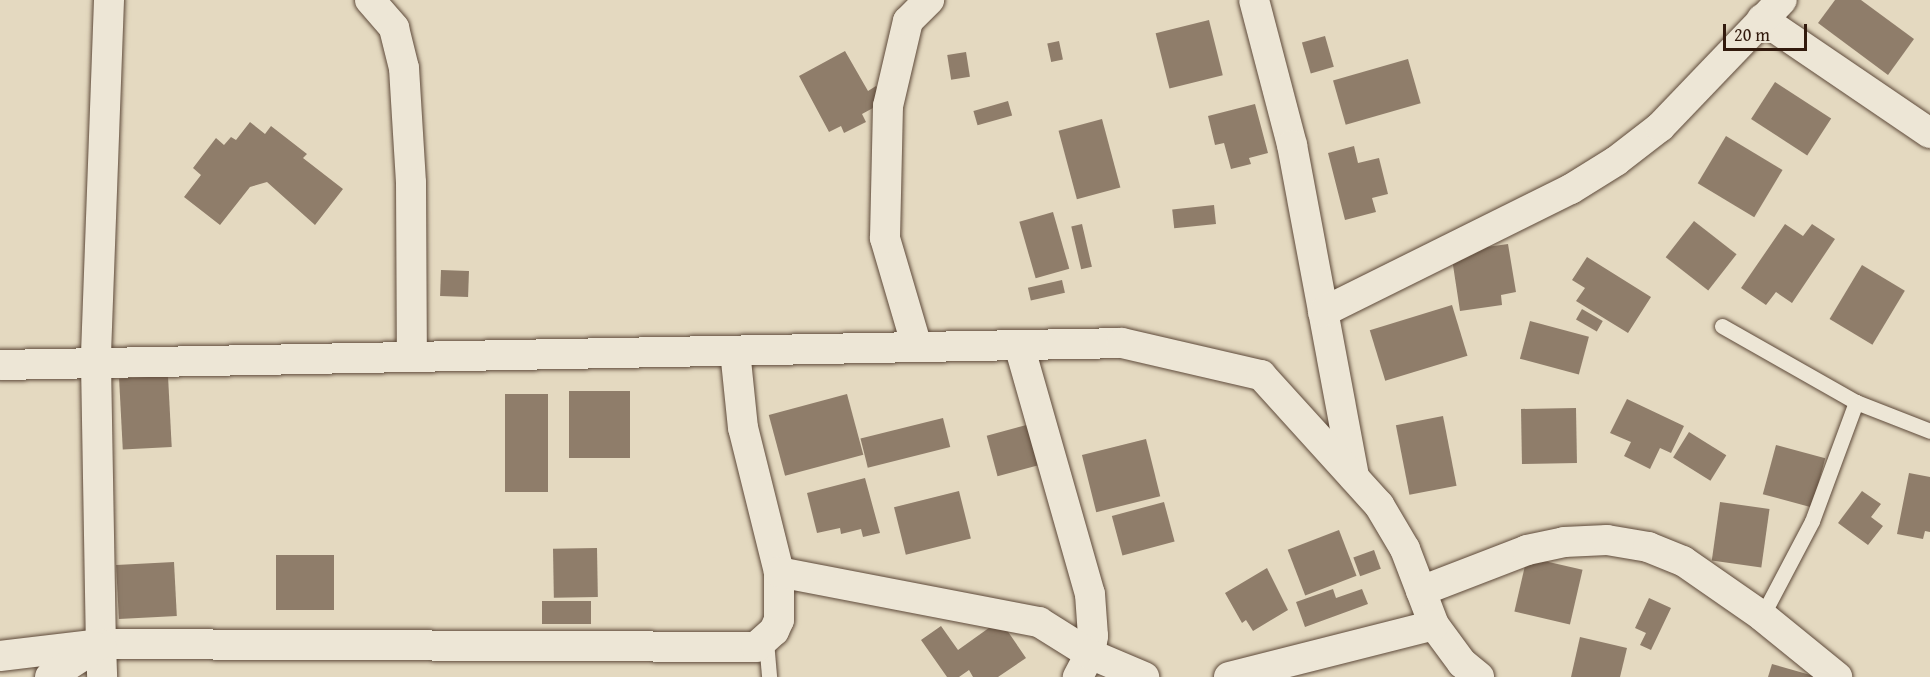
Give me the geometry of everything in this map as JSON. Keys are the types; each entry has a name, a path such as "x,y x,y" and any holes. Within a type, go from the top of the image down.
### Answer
{"street":[{"path":"102,677 96,363 109,0"},
{"path":"370,0 394,28 404,68 411,183 412,357"},
{"path":"917,347 885,238 888,106 908,21 929,0"},
{"path":"1254,0 1292,145 1354,477"},
{"path":"1323,312 1571,189 1616,161 1660,127 1772,10 1930,133"},
{"path":"0,365 1122,343 1261,375 1379,505 1400,540 1434,625 1464,672"},
{"path":"1018,345 1090,594 1094,619 1084,665"},
{"path":"0,656 101,644 740,649 766,640 778,620 779,572 743,428 735,351"},
{"path":"1421,591 1527,550 1564,542 1607,540 1648,547 1683,561 1762,616 1837,677"},
{"path":"779,572 1015,615 1062,633 1084,665 1144,677"},
{"path":"1229,677 1434,625"},
{"path":"50,677 101,644"}],"lane":[{"path":"1722,326 1856,402 1930,431"},
{"path":"1762,616 1812,521 1856,402"},
{"path":"766,640 769,677"}],"building":[{"path":"1835,0 1861,0 1914,39 1888,75 1818,23"},
{"path":"1209,20 1223,75 1169,89 1156,33"},
{"path":"1325,36 1334,67 1311,73 1302,43"},
{"path":"1059,41 1063,60 1051,62 1047,43"},
{"path":"845,51 868,91 876,86 884,102 862,114 866,122 844,133 841,126 829,132 799,76"},
{"path":"966,52 970,77 951,80 947,55"},
{"path":"1408,59 1421,103 1346,125 1333,80"},
{"path":"1775,82 1831,118 1807,155 1751,119"},
{"path":"1008,101 1012,115 978,125 973,111"},
{"path":"1255,104 1268,153 1249,158 1251,164 1231,169 1224,143 1215,145 1208,116"},
{"path":"1102,119 1120,188 1077,199 1059,131"},
{"path":"250,122 265,134 271,126 307,154 303,158 343,189 315,225 267,182 250,187 220,225 184,197 201,175 193,168 216,138 224,145 231,137 236,140"},
{"path":"1726,136 1783,170 1754,217 1698,183"},
{"path":"1354,146 1358,163 1379,158 1388,194 1372,198 1376,212 1345,220 1328,153"},
{"path":"1214,205 1216,224 1174,228 1172,209"},
{"path":"1053,212 1069,269 1036,278 1019,222"},
{"path":"1694,221 1737,254 1708,290 1666,257"},
{"path":"1082,224 1092,267 1081,269 1071,226"},
{"path":"1785,224 1803,236 1812,224 1835,239 1792,303 1776,292 1766,305 1741,288"},
{"path":"1508,244 1516,292 1501,295 1502,305 1460,311 1451,252"},
{"path":"1587,257 1651,297 1628,333 1576,301 1585,288 1572,280"},
{"path":"1862,265 1905,291 1872,345 1830,319"},
{"path":"441,270 469,271 468,297 440,296"},
{"path":"1062,280 1065,293 1031,301 1028,288"},
{"path":"1452,305 1467,356 1385,381 1370,330"},
{"path":"1582,309 1603,321 1597,331 1576,319"},
{"path":"1530,321 1589,337 1579,374 1520,359"},
{"path":"168,376 172,447 123,449 119,379"},
{"path":"569,391 630,391 630,458 569,458"},
{"path":"505,394 548,394 548,492 505,492"},
{"path":"847,394 863,455 785,476 769,415"},
{"path":"1627,399 1684,426 1671,453 1660,448 1650,469 1624,456 1631,442 1610,433"},
{"path":"1576,408 1577,463 1522,464 1521,409"},
{"path":"1443,416 1457,486 1409,495 1396,425"},
{"path":"943,418 950,447 868,468 861,439"},
{"path":"1034,423 1045,464 998,476 987,436"},
{"path":"1689,432 1726,455 1710,481 1673,457"},
{"path":"1146,439 1160,496 1096,512 1082,455"},
{"path":"1776,445 1825,458 1812,507 1763,494"},
{"path":"1909,473 1930,477 1930,532 1925,531 1923,539 1897,534"},
{"path":"865,478 880,533 863,537 861,529 841,534 840,528 817,533 807,493"},
{"path":"959,491 971,539 906,555 894,507"},
{"path":"1862,491 1881,504 1871,517 1883,526 1868,545 1838,523"},
{"path":"1164,502 1175,542 1122,556 1112,516"},
{"path":"1720,502 1770,509 1761,567 1712,560"},
{"path":"1339,530 1357,576 1305,595 1288,550"},
{"path":"597,548 598,597 554,598 553,549"},
{"path":"1374,550 1381,569 1360,576 1353,558"},
{"path":"276,555 334,555 334,610 276,610"},
{"path":"1527,557 1583,570 1570,624 1514,612"},
{"path":"174,562 177,616 119,619 116,565"},
{"path":"1267,568 1288,610 1253,631 1246,620 1242,623 1225,593"},
{"path":"1333,589 1336,598 1362,589 1368,604 1305,627 1296,602"},
{"path":"1649,598 1671,608 1651,650 1640,645 1646,633 1635,628"},
{"path":"542,601 591,601 591,624 542,624"},
{"path":"1000,620 1026,658 998,677 973,677 969,670 959,677 947,677 921,640 941,626 958,650"},
{"path":"1580,637 1627,648 1620,677 1571,677"},
{"path":"1772,664 1814,676 1814,677 1768,677"}]}
